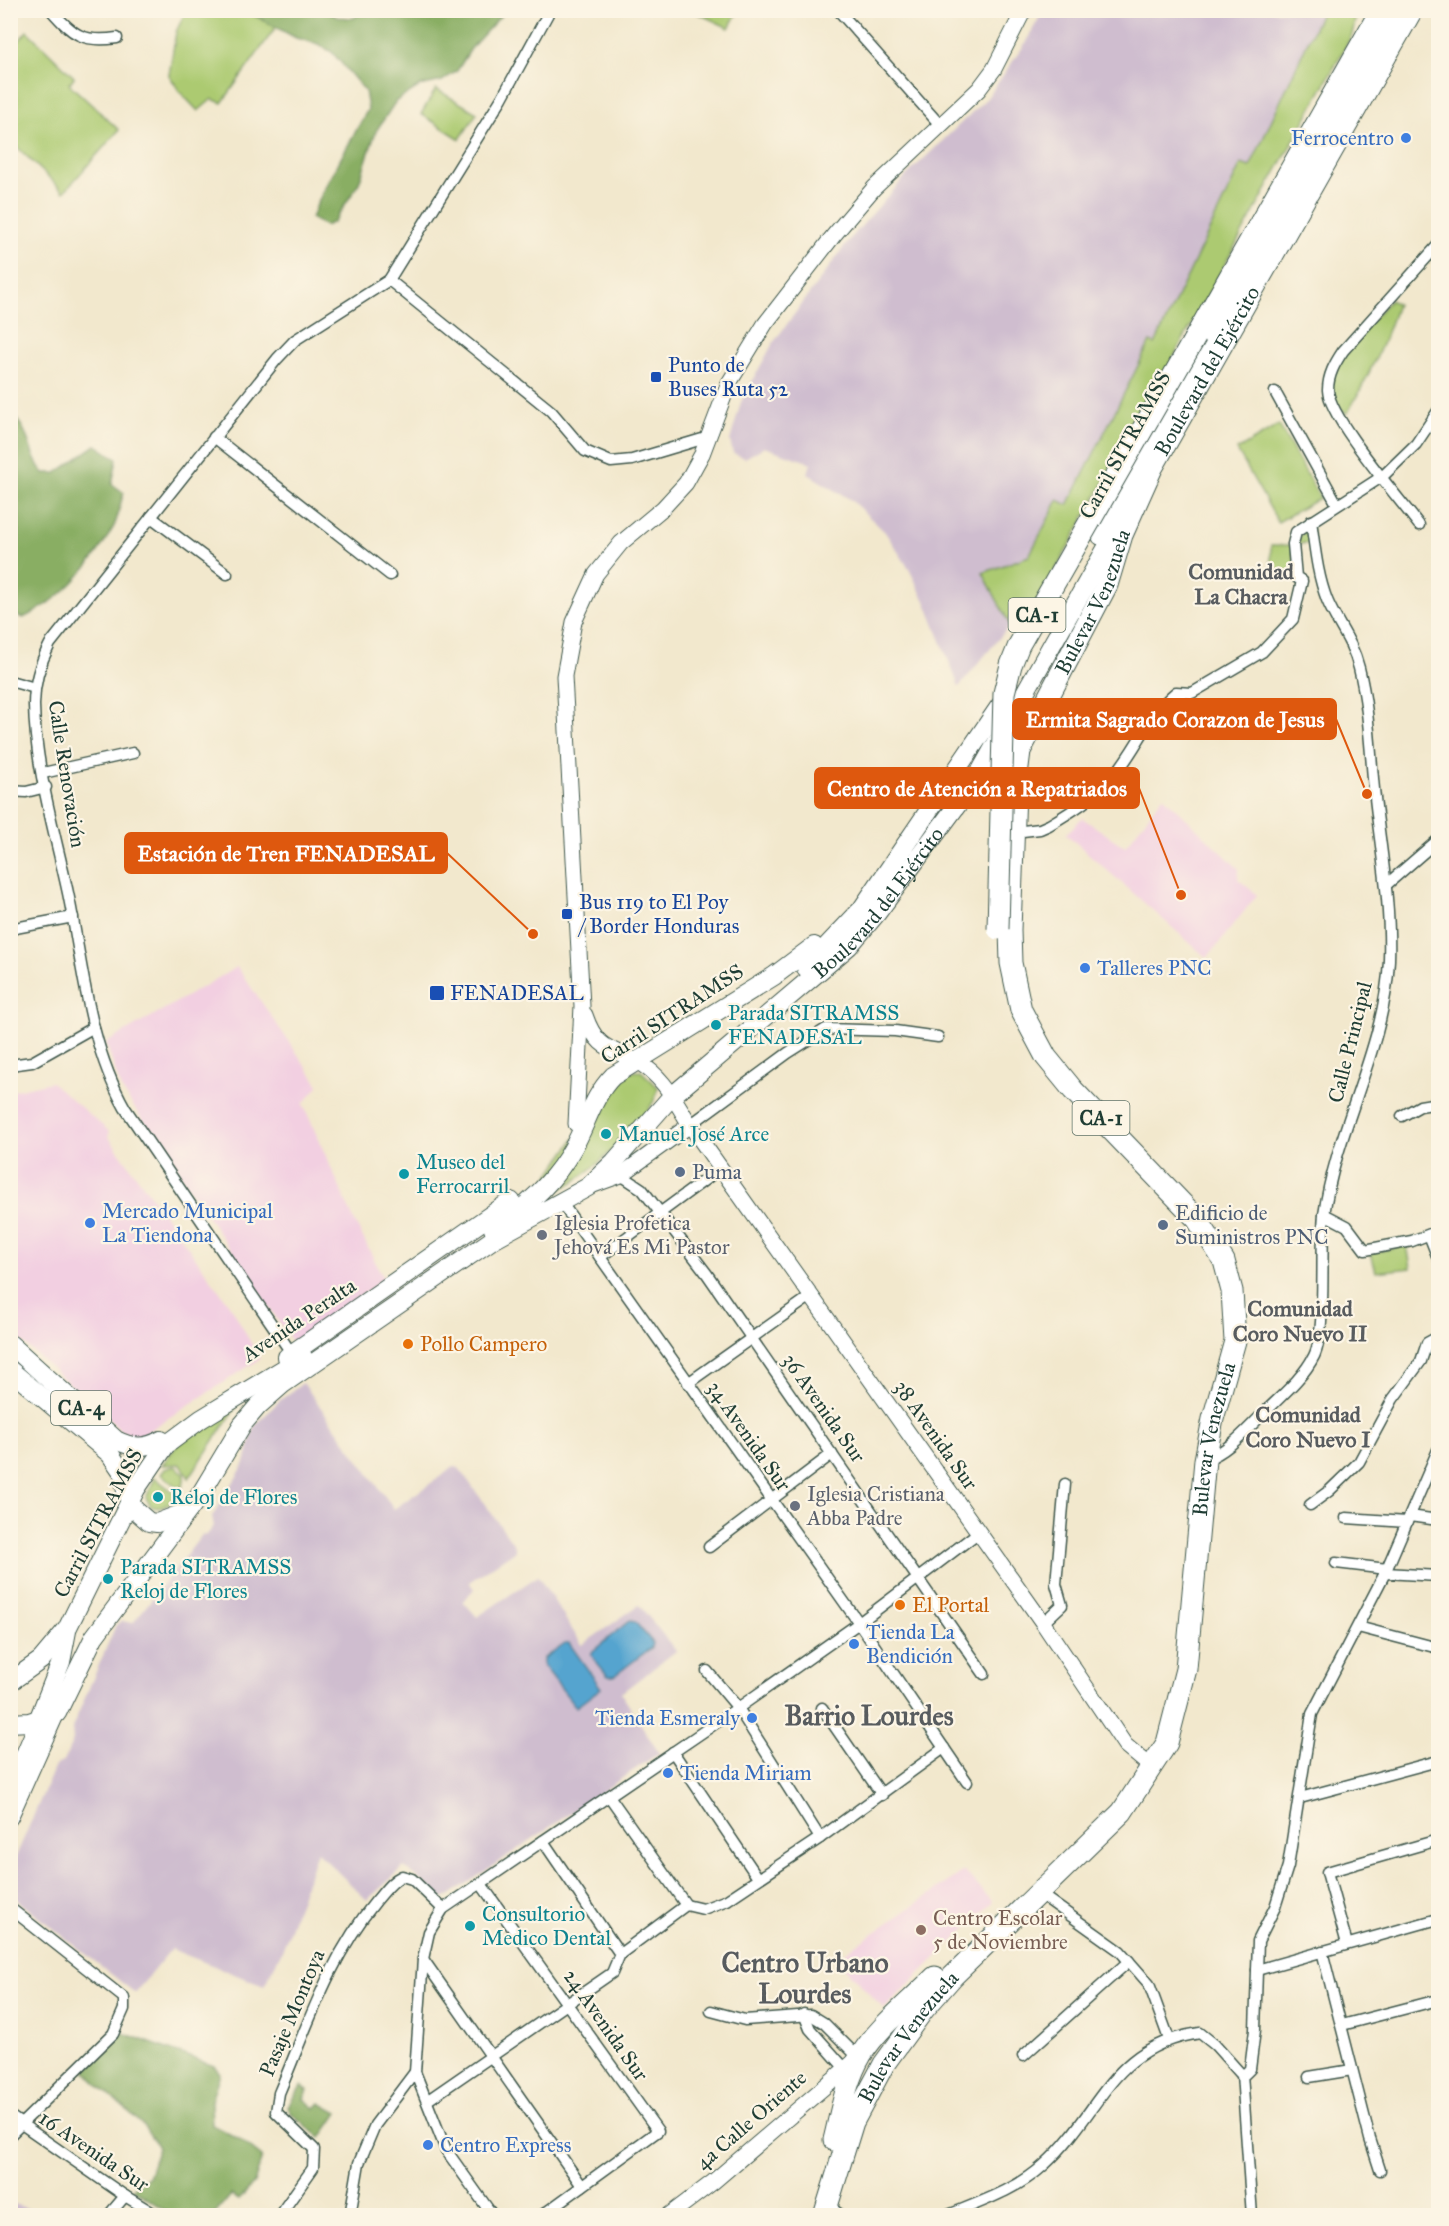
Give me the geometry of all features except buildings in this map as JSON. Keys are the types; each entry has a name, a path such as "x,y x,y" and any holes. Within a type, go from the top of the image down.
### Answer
{"highway":[{"name":"Boulevard del Ejército","path":"1152,468 1412,10"},
{"name":"Boulevard del Ejército","path":"998,929 1004,693 1019,645 1208,316 1369,22"},
{"path":"1369,22 1388,53"},
{"name":"Bulevar Venezuela","path":"827,2213 847,2138 858,2109 876,2079 924,2009 953,1976 1099,1836 1136,1792 1167,1743 1186,1669 1205,1460 1213,1419 1235,1341 1235,1313 1228,1274 1217,1248 1197,1219 1068,1085 1035,1039 1021,1010 1011,963 1010,930 1015,791 1020,751 1107,585 1122,535 1152,468"},
{"name":"Bulevar Venezuela","path":"827,2213 852,2067 895,2015 1051,1868 1111,1807 1147,1765 1163,1723 1176,1674 1197,1446 1224,1342 1225,1322 1221,1290 1214,1265 1197,1236 1059,1090 1031,1053 1014,1023 1004,989 998,951 998,929"},
{"path":"1136,1792 1147,1765 1167,1743"},
{"path":"852,2067 872,2059 875,2064 876,2079"}],"main road":[{"name":"Carril SITRAMSS","path":"10,1683 41,1660 67,1629 128,1497 166,1445 178,1434 497,1227 572,1188 603,1166 670,1092 814,960 861,910 993,713 1035,655 1393,10"},
{"name":"Boulevard del Ejército","path":"670,1092 828,964 877,913 975,781 1152,468"},
{"name":"Carril SITRAMSS","path":"497,1227 554,1178 573,1149 604,1085 631,1059 774,976 827,936 876,889"},
{"name":"Avenida Peralta","path":"38,1720 63,1655 72,1604 128,1497 142,1460 161,1440 202,1410 295,1357 533,1185 562,1152 591,1089 602,1075 631,1059"},
{"name":"Avenida Peralta","path":"57,1713 90,1643 188,1511 246,1419 283,1384 495,1238 588,1187 614,1162 670,1092"},
{"name":"CA-4","path":"10,1344 116,1440 134,1447 144,1447 161,1440"},
{"name":"Carril SITRAMSS","path":"10,1683 41,1670 63,1655 84,1633 171,1519 240,1414 295,1357"},
{"name":"CA-4","path":"12,1378 110,1454 123,1473 128,1497"},
{"path":"128,1497 141,1516 149,1522 157,1523 188,1511"},
{"path":"10,1669 45,1642 72,1604"},
{"path":"10,1723 38,1720 57,1713"}],"street":[{"path":"51,10 73,33 84,39 117,38"},
{"path":"550,10 502,98 389,280 551,411 585,451 611,462 632,459 709,437"},
{"path":"838,10 941,126"},
{"path":"576,1124 582,1006 565,696 570,638 574,622 597,574 621,543 674,497 694,471 729,383 765,324 856,208 979,89 994,69 1024,10"},
{"path":"1388,53 1393,10"},
{"path":"1419,525 1334,410 1328,391 1330,376 1343,351 1438,245"},
{"name":"Calle Renovación","path":"295,1357 125,1108 116,1090 94,1027 43,773 34,712 35,688 39,668 50,644 277,359 295,340 389,280"},
{"path":"1275,392 1337,504"},
{"path":"1014,832 1040,829 1049,825 1101,789 1113,777 1157,711 1176,692 1192,693 1262,652 1293,619 1302,580 1296,577 1293,539 1298,529 1383,476 1416,444 1438,411"},
{"path":"214,437 390,575"},
{"path":"151,517 227,574"},
{"name":"Calle Principal","path":"1205,1460 1222,1452 1245,1431 1290,1386 1314,1356 1319,1333 1324,1214 1343,1138 1365,1075 1384,1000 1389,960 1386,885 1372,750 1359,669 1348,636 1328,602 1317,570 1311,521"},
{"path":"10,681 35,688"},
{"path":"43,773 134,753"},
{"path":"10,791 46,787"},
{"path":"1386,885 1438,840"},
{"path":"10,929 72,917"},
{"path":"582,1006 589,1027 601,1044 646,1067 670,1092 690,1125 788,1053 826,1029 895,1031 938,1037"},
{"path":"10,1065 32,1062 94,1027"},
{"path":"1402,1116 1420,1106 1438,1103"},
{"name":"38 Avenida Sur","path":"690,1125 1043,1623 1125,1745 1147,1765"},
{"name":"Avenida Peralta","path":"588,1187 621,1175 690,1125"},
{"path":"600,1257 721,1168"},
{"name":"36 Avenida Sur","path":"621,1175 642,1189 661,1213 751,1337 984,1674"},
{"name":"34 Avenida Sur","path":"561,1202 859,1623 967,1782"},
{"path":"1324,1214 1347,1226 1365,1250 1434,1233 1438,1258"},
{"path":"688,1383 811,1296"},
{"path":"1310,1505 1329,1491 1359,1462 1393,1399 1421,1361 1427,1343 1438,1336"},
{"path":"1242,2074 1250,2069 1255,2030 1258,1941 1275,1907 1286,1873 1312,1714 1386,1571 1438,1450"},
{"path":"709,1547 832,1454"},
{"path":"1043,1623 1062,1605 1056,1584 1065,1484"},
{"path":"1346,1518 1438,1520"},
{"path":"493,2216 446,2150 415,2072 423,1959 429,1932 443,1909 859,1623 979,1532"},
{"path":"1336,1563 1438,1576"},
{"path":"1358,1627 1438,1648"},
{"path":"707,1671 738,1708 820,1838"},
{"path":"822,1708 882,1795"},
{"path":"10,1818 57,1713"},
{"path":"10,1786 38,1720"},
{"path":"609,1796 686,1905 703,1909 724,1902 820,1838 944,1748"},
{"path":"673,1752 759,1878"},
{"path":"1300,1798 1438,1761"},
{"path":"1347,1944 1327,1872 1438,1840"},
{"path":"543,1841 620,1954"},
{"name":"Pasaje Montoya","path":"279,2216 313,2168 314,2150 276,2112 279,2093 341,1949 360,1920 392,1882 402,1875 412,1879 443,1909"},
{"name":"24 Avenida Sur","path":"481,1884 658,2131 582,2186"},
{"path":"1040,1894 1120,1951 1130,1961 1149,1984 1169,2039"},
{"path":"428,2100 612,1973 617,1966 620,1954 686,1905"},
{"path":"10,1908 124,1998 124,2009 112,2034 10,2134"},
{"path":"1257,1970 1438,1919"},
{"path":"1322,1951 1380,2170"},
{"path":"423,1959 582,2186 541,2216"},
{"path":"1023,2056 1130,1961"},
{"path":"1342,2025 1438,2000"},
{"path":"711,2011 745,2020 769,2020 804,2014 816,2017 852,2051 852,2067"},
{"path":"804,2014 810,2029 852,2067"},
{"path":"946,2216 993,2198 1032,2176 1064,2145 1117,2073 1133,2060 1169,2039 1200,2033 1242,2074 1252,2216"},
{"name":"4a Calle Oriente","path":"676,2213 852,2067"},
{"path":"1309,2077 1352,2070"},
{"path":"350,2216 359,2163 375,2125 415,2072"},
{"name":"16 Avenida Sur","path":"10,2116 125,2196 158,2216"},
{"path":"108,2216 125,2196"}],"shaded area":[{"path":"1043,11 1322,11 1250,168 1241,165 1155,344 1150,343 1068,505 1058,500 1029,556 983,573 1010,625 959,687 926,603 908,567 885,532 851,500 808,474 811,463 764,447 745,458 733,453 730,441 741,402 773,343 850,239 906,176 987,98 1023,47"},
{"path":"1163,796 1239,869 1238,879 1257,895 1207,958 1066,834 1082,818 1125,847"},
{"path":"237,967 319,1085 303,1104 355,1222 384,1279 294,1344 121,1088 106,1043"},
{"name":"Mercado Municipal La Tiendona","path":"51,1082 110,1132 108,1136 233,1310 260,1359 139,1437 130,1436 122,1431 11,1332 11,1091"},
{"path":"303,1383 394,1509 454,1467 459,1468 515,1546 515,1551 469,1582 474,1589 463,1601 477,1617 538,1576 582,1645 639,1605 676,1651 621,1693 659,1753 444,1899 404,1867 367,1900 317,1852 282,1951 264,1986 171,1949 135,1993 11,1895 11,1868 55,1766 64,1761 73,1740 72,1728 116,1625 122,1621 133,1623 202,1535 206,1536 214,1526 212,1517 245,1463 254,1427 279,1401"},
{"name":"Centro Escolar 5 de Noviembre","path":"964,1871 993,1902 884,2009 836,1959"},
{"path":"11,2203 47,2215 11,2215"}],"green space":[{"path":"363,10 505,11 472,47 457,71 442,81 420,86 396,101 376,131 359,183 334,222 325,226 311,218 325,187 368,109 365,91 332,52 318,44 296,38 246,11 329,11 337,17 354,18"},
{"path":"186,11 247,11 276,27 222,103 212,99 198,111 180,92 169,75 176,32"},
{"path":"693,11 738,11 729,28"},
{"path":"1322,11 1357,11 1352,35 1029,618 1010,625 983,573 1029,556 1058,500 1068,505 1150,342 1155,344 1241,164 1250,167"},
{"path":"27,31 74,77 69,84 119,130 64,192 16,146 11,151 11,50"},
{"path":"436,89 477,113 460,139 421,114"},
{"path":"1390,300 1397,304 1387,333 1347,414 1332,397 1329,388 1331,373 1345,351"},
{"path":"11,414 23,428 35,459 44,473 56,473 96,445 117,459 112,484 124,493 113,528 85,569 51,602 23,618 11,614 11,560 18,545 18,513 11,498"},
{"path":"1279,425 1320,498 1278,522 1237,450"},
{"path":"1311,521 1313,542 1293,545"},
{"path":"1271,545 1293,545 1296,577 1281,578 1271,574"},
{"path":"641,1071 658,1087 653,1102 644,1115 611,1151 587,1172 561,1190 527,1207 591,1115 627,1072"},
{"path":"1407,1245 1411,1268 1376,1272 1371,1253"},
{"path":"237,1406 189,1478 181,1464 162,1465 183,1437"},
{"path":"175,1466 184,1473 181,1489 161,1474 165,1469"},
{"path":"155,1478 177,1495 169,1504 162,1507 151,1506 146,1498"},
{"path":"123,2033 214,2066 220,2073 211,2101 212,2125 239,2139 262,2157 254,2183 239,2200 231,2195 214,2215 172,2215 133,2189 148,2177 158,2148 134,2116 103,2090 85,2071"},
{"path":"301,2086 308,2090 304,2099 315,2108 320,2103 338,2113 321,2138 292,2114 288,2106"}],"water":[{"path":"629,1621 635,1622 653,1643 652,1647 614,1676 608,1676 591,1655"},
{"path":"565,1643 569,1643 601,1688 576,1707 543,1665 543,1659"}],"place":[{"name":"Ferrocentro","path":"1406,138"},
{"name":"Punto de Buses Ruta 52","path":"656,377"},
{"name":"Ermita Sagrado Corazon de Jesus","path":"1367,794"},
{"name":"Centro de Atención a Repatriados","path":"1181,895"},
{"name":"Bus 119 to El Poy / Border Honduras","path":"567,914"},
{"name":"Estación de Tren FENADESAL","path":"533,934"},
{"name":"Talleres PNC","path":"1085,968"},
{"name":"FENADESAL","path":"437,993"},
{"name":"Parada SITRAMSS FENADESAL","path":"716,1025"},
{"name":"Manuel José Arce","path":"606,1134"},
{"name":"Puma","path":"680,1172"},
{"name":"Museo del Ferrocarril","path":"404,1174"},
{"name":"Mercado Municipal La Tiendona","path":"90,1223"},
{"name":"Edificio de Suministros PNC","path":"1163,1225"},
{"name":"Iglesia Profetica Jehová Es Mi Pastor","path":"542,1235"},
{"name":"Pollo Campero","path":"408,1344"},
{"name":"Reloj de Flores","path":"158,1497"},
{"name":"Iglesia Cristiana Abba Padre","path":"795,1506"},
{"name":"Parada SITRAMSS Reloj de Flores","path":"108,1579"},
{"name":"El Portal","path":"900,1605"},
{"name":"Tienda La Bendición","path":"854,1644"},
{"name":"Tienda Esmeraly","path":"752,1718"},
{"name":"Tienda Miriam","path":"668,1773"},
{"name":"Consultorio Medico Dental","path":"470,1926"},
{"name":"Centro Escolar 5 de Noviembre","path":"921,1930"},
{"name":"Centro Express","path":"428,2145"}],"district":[{"name":"Comunidad La Chacra","path":"1241,584"},
{"name":"Comunidad Coro Nuevo II","path":"1300,1320"},
{"name":"Comunidad Coro Nuevo I","path":"1308,1426"},
{"name":"Barrio Lourdes","path":"869,1716"},
{"name":"Centro Urbano Lourdes","path":"805,1978"}]}
